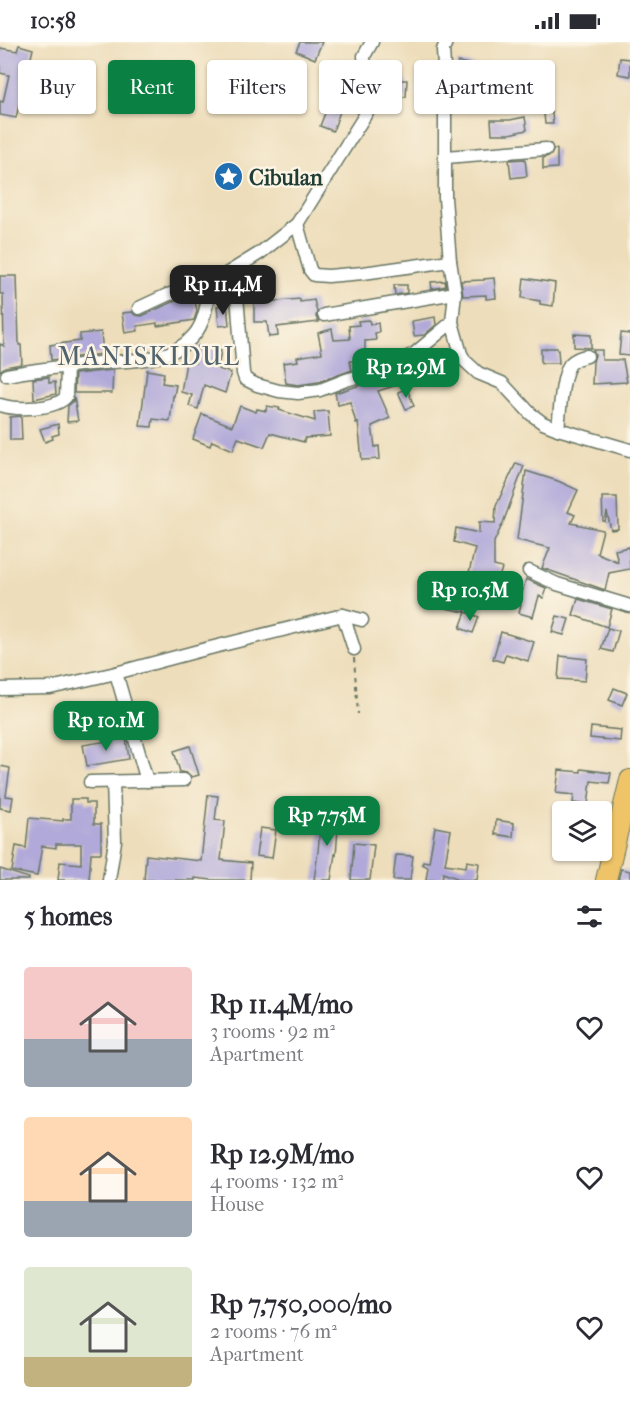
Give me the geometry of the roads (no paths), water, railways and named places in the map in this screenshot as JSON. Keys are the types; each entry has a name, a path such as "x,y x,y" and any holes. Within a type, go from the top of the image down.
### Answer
{"highway":[{"path":"606,880 630,780"}],"street":[{"path":"139,308 167,296 210,283 260,253 297,224 372,104 364,56 372,42"},
{"path":"442,45 445,83 446,198 454,293 452,322 458,347 465,361 478,373 502,383 531,414 543,423 630,450"},
{"path":"446,157 546,149"},
{"path":"297,224 310,270 314,275 363,273 450,261"},
{"path":"235,269 245,379 279,391 298,393 320,390 378,371 414,354 452,322"},
{"path":"7,375 101,363 139,361 163,355 183,346 195,334 203,318 210,283"},
{"path":"324,315 454,293"},
{"path":"558,429 562,391 568,366 575,360 586,356"},
{"path":"0,405 22,409 62,401 66,397 67,367"},
{"path":"529,571 557,584 630,606"},
{"path":"343,615 354,649"},
{"path":"1,689 50,688 343,615 362,620"},
{"path":"116,673 147,781"},
{"path":"90,782 184,780"},
{"path":"109,880 115,841 113,782"}],"place":[{"name":"Cibulan","path":"228,177"}],"district":[{"name":"MANISKIDUL","path":"149,356"}]}
